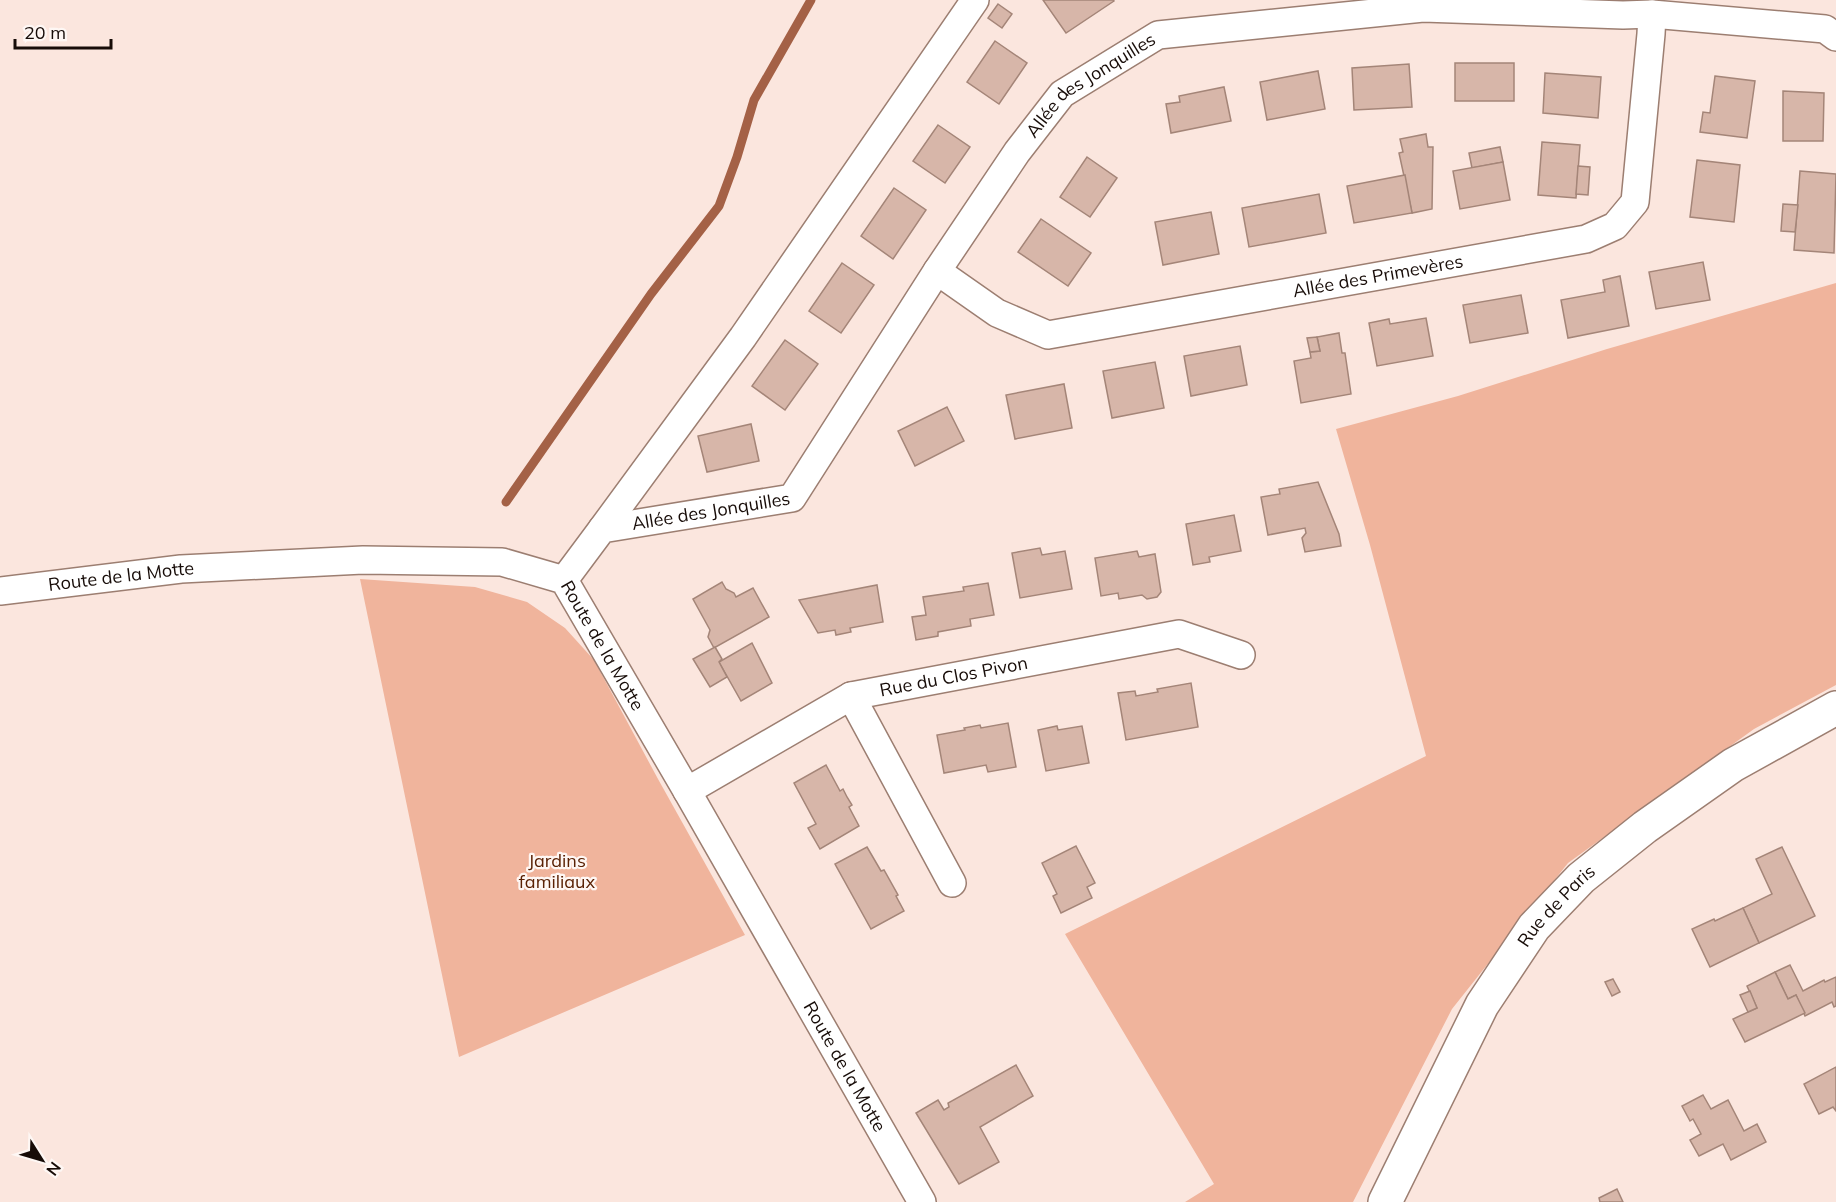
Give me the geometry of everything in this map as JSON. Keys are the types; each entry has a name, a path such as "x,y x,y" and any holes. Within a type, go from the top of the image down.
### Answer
{"main road":[{"name":"Rue de Paris","path":"1385,1202 1482,1005 1534,927 1581,878 1645,827 1733,765 1836,708"}],"street":[{"path":"564,580 743,337 975,0"},
{"name":"Allée des Jonquilles","path":"602,529 792,498 1017,152 1062,94 1158,35 1423,8 1652,14 1832,26"},
{"name":"Allée des Primevères","path":"937,272 997,313 1048,335 1586,238 1615,226 1635,202 1652,34 1652,14"},
{"name":"Route de la Motte","path":"0,591 181,569 363,560 502,562 564,580 922,1202"},
{"name":"Rue du Clos Pivon","path":"687,791 851,696 1179,634 1241,655"},
{"path":"851,696 952,883"}],"green space":[{"path":"1836,283 1836,685 1754,729 1568,863 1452,1009 1353,1202 1185,1202 1214,1184 1065,934 1426,756 1370,545 1336,429 1458,396 1607,349"},
{"name":"Jardins familiaux","path":"360,579 475,587 527,602 565,628 594,660 745,935 459,1057"}],"building":[{"path":"1043,0 1113,0 1114,1 1066,33"},
{"path":"998,4 1012,14 1002,28 988,18"},
{"path":"995,41 1027,63 999,104 967,82"},
{"path":"1455,63 1514,63 1514,101 1455,101"},
{"path":"1409,64 1412,107 1354,110 1352,68"},
{"path":"1318,71 1325,109 1267,120 1260,82"},
{"path":"1545,73 1601,77 1598,118 1543,113"},
{"path":"1715,76 1755,81 1747,138 1700,132 1703,112 1710,113"},
{"path":"1224,87 1231,121 1171,133 1166,104 1180,102 1179,96"},
{"path":"1783,91 1824,93 1823,141 1783,141"},
{"path":"938,125 970,147 945,183 913,161"},
{"path":"1426,134 1428,147 1433,147 1432,209 1412,213 1399,153 1403,152 1400,139"},
{"path":"1542,142 1580,145 1576,198 1538,195"},
{"path":"1500,147 1503,162 1472,168 1469,153"},
{"path":"1087,157 1117,178 1090,217 1060,197"},
{"path":"1697,160 1740,165 1734,222 1690,217"},
{"path":"1503,162 1510,200 1460,209 1453,171"},
{"path":"1578,166 1590,167 1588,195 1576,194"},
{"path":"1800,171 1836,174 1834,253 1794,250"},
{"path":"1405,175 1412,213 1354,223 1347,186"},
{"path":"894,188 926,210 893,259 861,236"},
{"path":"1319,194 1326,233 1249,247 1242,208"},
{"path":"1783,204 1798,205 1795,232 1781,231"},
{"path":"1211,212 1219,254 1163,265 1155,222"},
{"path":"1041,219 1091,253 1068,286 1018,252"},
{"path":"1703,262 1710,300 1656,309 1649,272"},
{"path":"842,263 874,285 841,333 809,311"},
{"path":"1620,276 1629,326 1568,338 1561,300 1605,292 1603,280"},
{"path":"1521,295 1528,333 1470,343 1463,305"},
{"path":"1426,318 1433,356 1377,366 1369,323 1389,319 1390,324"},
{"path":"1339,333 1342,353 1345,353 1351,394 1301,403 1294,361 1311,358 1310,352 1320,351 1317,337"},
{"path":"1317,337 1320,351 1310,352 1307,338"},
{"path":"785,340 818,364 785,410 752,386"},
{"path":"1240,346 1247,385 1191,396 1184,356"},
{"path":"1155,362 1164,408 1112,418 1103,371"},
{"path":"1064,384 1072,428 1015,439 1006,395"},
{"path":"947,407 964,441 915,466 898,431"},
{"path":"751,424 759,461 707,472 698,436"},
{"path":"1318,482 1339,534 1341,546 1305,552 1302,538 1306,533 1305,528 1268,535 1261,497 1280,494 1279,489"},
{"path":"1234,515 1241,551 1209,557 1210,562 1193,565 1186,524"},
{"path":"1040,548 1042,555 1065,551 1072,589 1020,598 1012,553"},
{"path":"1137,551 1139,557 1155,554 1161,592 1157,597 1147,599 1142,595 1119,599 1118,593 1101,596 1095,558"},
{"path":"722,582 726,589 734,593 736,597 753,588 769,617 714,648 708,637 710,630 693,599"},
{"path":"988,583 994,615 970,619 971,626 938,632 938,636 916,640 912,617 926,615 923,597 964,591 963,587"},
{"path":"877,585 883,622 850,628 851,632 836,635 835,630 818,633 799,600"},
{"path":"752,643 772,683 741,701 719,662"},
{"path":"715,647 722,659 719,662 727,677 710,687 693,659"},
{"path":"1191,683 1198,727 1126,740 1118,693 1135,691 1136,696 1158,692 1157,689"},
{"path":"1008,723 1016,767 988,772 986,765 944,773 937,735 980,725 981,728"},
{"path":"1057,726 1058,730 1082,726 1089,763 1046,771 1038,730"},
{"path":"826,765 840,791 843,789 852,805 849,807 859,826 820,849 808,828 816,824 794,783"},
{"path":"1076,846 1095,883 1087,887 1092,898 1061,913 1053,896 1057,894 1042,863"},
{"path":"867,847 881,871 884,870 904,911 871,929 835,864"},
{"path":"1782,847 1815,916 1759,943 1743,908 1772,894 1756,859"},
{"path":"1743,908 1759,943 1710,967 1692,929"},
{"path":"1790,965 1803,991 1824,980 1825,982 1836,977 1836,1006 1834,1007 1832,1002 1805,1016 1796,995 1788,999 1775,972"},
{"path":"1775,972 1788,999 1796,995 1805,1013 1745,1042 1733,1019 1757,1008 1747,986"},
{"path":"1613,979 1620,992 1612,996 1605,982"},
{"path":"1750,991 1757,1008 1748,1012 1740,995"},
{"path":"1016,1065 1033,1096 980,1127 999,1162 959,1184 916,1113 938,1100 944,1110 949,1107 948,1103"},
{"path":"1836,1067 1836,1111 1833,1107 1819,1114 1804,1084"},
{"path":"1703,1095 1711,1109 1728,1100 1744,1131 1757,1124 1766,1142 1731,1160 1723,1144 1699,1156 1690,1140 1701,1134 1693,1119 1690,1121 1682,1106"},
{"path":"1617,1189 1623,1202 1600,1202 1599,1198"}],"waterway":[{"path":"506,502 651,294 719,206 754,100 811,0"}]}
